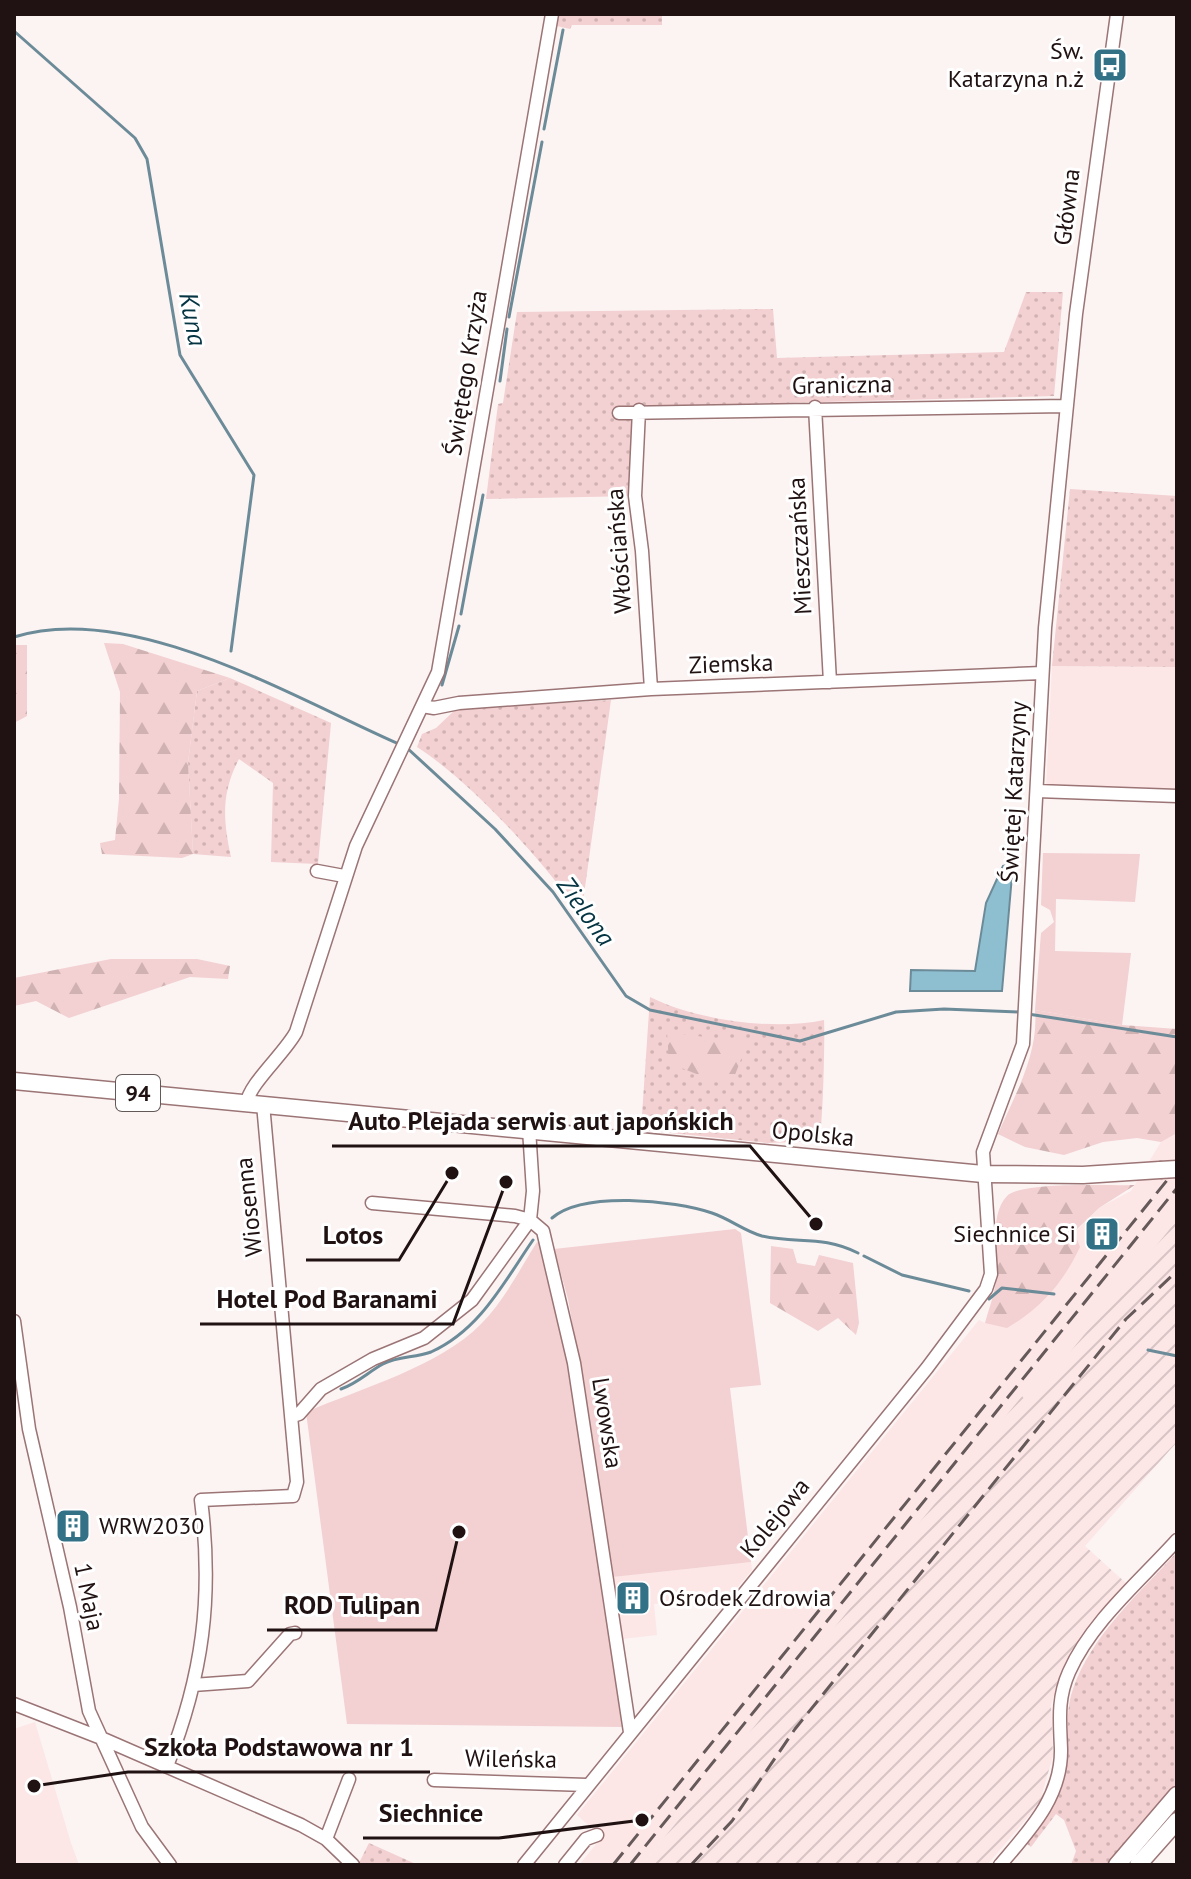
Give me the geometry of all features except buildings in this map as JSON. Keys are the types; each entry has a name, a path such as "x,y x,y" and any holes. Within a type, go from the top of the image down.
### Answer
{"main road":[{"name":"Opolska","path":"14,1081 983,1174 1083,1175 1168,1169"},
{"path":"1117,1865 1177,1795"},
{"path":"1138,1865 1177,1821"}],"street":[{"name":"Świętego Krzyża","path":"344,876 438,672 456,578 501,288 552,14"},
{"name":"Główna","path":"1067,406 1092,182 1117,14"},
{"name":"Graniczna","path":"619,413 815,407 1067,406"},
{"name":"Świętej Katarzyny","path":"983,1174 983,1152 1020,1054 1024,1030 1042,673 1067,406"},
{"name":"Mieszczańska","path":"815,407 830,682"},
{"name":"Włościańska","path":"639,410 635,496 642,551 651,689"},
{"name":"Ziemska","path":"422,706 434,708 459,703 651,689 1042,673"},
{"path":"1037,791 1177,796"},
{"path":"255,1104 251,1086 280,1058 296,1032 344,876 317,871"},
{"name":"Wiosenna","path":"193,1685 208,1585 201,1500 293,1496 297,1482 293,1416 255,1104"},
{"path":"293,1416 299,1414 321,1389 373,1359 424,1338 457,1316 497,1268 530,1220 533,1191 529,1129"},
{"name":"Kolejowa","path":"524,1865 927,1368 986,1289 992,1261 983,1174"},
{"path":"372,1203 530,1220"},
{"name":"Lwowska","path":"530,1220 547,1239 574,1363 630,1732"},
{"name":"1 Maja","path":"14,1321 29,1429 70,1607 89,1711 142,1827 168,1860"},
{"path":"1000,1865 1035,1824 1054,1788 1061,1751 1060,1699 1069,1671 1090,1638 1177,1540"},
{"path":"167,1766 193,1685 248,1681 290,1634 295,1633"},
{"path":"14,1704 167,1766 326,1839 353,1865"},
{"path":"326,1839 349,1779"},
{"name":"Wileńska","path":"434,1780 587,1785"},
{"path":"565,1865 586,1839 597,1835"}],"shaded area":[{"path":"1052,666 1177,667 1177,791 1046,788"},
{"path":"1177,1133 1177,1220 1028,1405 1022,1397 642,1865 579,1865 602,1837 577,1815 979,1320 985,1323 1099,1208 1131,1191 1161,1142"},
{"path":"1177,1220 1177,1442 1085,1546 1128,1585 1077,1644 1062,1669 1051,1705 1053,1756 1039,1804 987,1865 642,1865 1022,1396 1028,1404"},
{"path":"751,1562 752,1570 731,1595 654,1604 657,1635 622,1639 613,1577"},
{"path":"35,1722 79,1865 14,1865 14,1729"}],"green space":[{"path":"559,14 662,14 662,25 572,25 570,29 557,26"},
{"path":"1026,292 1063,292 1054,396 623,407 633,416 635,496 486,499 498,404 503,403 517,312 773,309 777,358 1004,352"},
{"path":"1070,489 1177,496 1177,667 1052,666"},
{"path":"104,643 123,644 230,678 197,691 188,762 193,854 182,858 102,854 100,843 115,840 119,799 120,692"},
{"path":"14,645 27,645 27,716 14,723"},
{"path":"230,678 331,723 318,864 271,862 273,783 239,759 229,783 225,807 231,857 193,854 188,762 197,691"},
{"path":"611,700 581,916 549,873 506,825 460,780 417,747 422,734 436,728 455,710"},
{"path":"1043,853 1140,854 1135,902 1056,899 1055,951 1131,953 1122,1025 1035,1010 1041,933 1054,922 1050,910 1041,905"},
{"path":"111,959 197,959 230,966 228,979 190,977 69,1018 36,1001 14,1006 14,978"},
{"path":"650,997 689,1012 735,1021 782,1024 824,1020 823,1103 819,1141 768,1143 641,1130"},
{"path":"1035,1010 1122,1025 1177,1029 1177,1133 1161,1142 1137,1138 1103,1142 1064,1155 1025,1147 998,1134 1030,1058"},
{"path":"667,1032 743,1042 743,1054 733,1080 719,1083 669,1063"},
{"path":"1135,1185 1099,1208 1074,1232 1080,1247 1066,1272 1041,1303 1007,1328 985,1323 995,1287 997,1216 1007,1196 1016,1191 1048,1186"},
{"path":"735,1229 741,1233 761,1385 730,1388 751,1562 613,1577 568,1299 554,1249"},
{"path":"537,1242 543,1244 570,1368 622,1727 347,1724 306,1412 422,1364 464,1339 497,1305"},
{"path":"771,1246 793,1249 797,1263 815,1266 819,1255 853,1263 859,1323 856,1335 838,1318 818,1331 770,1303"},
{"path":"1177,1552 1177,1788 1108,1865 1071,1865 1076,1851 1064,1820 1056,1814 1031,1847 1027,1844 1050,1812 1064,1777 1068,1711 1073,1689 1081,1669 1104,1632"},
{"path":"369,1843 418,1865 358,1865"}],"water":[{"path":"1013,864 1002,991 910,991 911,970 975,971 986,903 1003,866"}],"waterway":[{"path":"544,129 563,30"},
{"name":"Kuna","path":"14,31 135,138 147,159 180,355 254,475 231,651"},
{"path":"509,317 542,142"},
{"path":"500,381 507,329"},
{"path":"461,614 483,495"},
{"path":"442,685 459,626"},
{"name":"Zielona","path":"14,637 60,629 109,632 160,642 262,680 399,744"},
{"name":"Zielona","path":"406,747 495,829 553,892 626,996 650,1010 800,1041 896,1012 944,1009 1021,1012"},
{"name":"Zielona","path":"1028,1014 1177,1037"},
{"path":"552,1218 585,1204 606,1201 675,1204 712,1213 762,1236 833,1244 858,1253"},
{"path":"341,1389 389,1361 431,1352 464,1331 490,1304 533,1240"},
{"path":"864,1256 902,1275 969,1291"},
{"path":"989,1299 1002,1288 1054,1294"},
{"path":"1148,1350 1177,1356"}],"railway":[{"path":"613,1865 1177,1168"},
{"path":"630,1865 1177,1188"},
{"path":"691,1865 732,1821 795,1729 1126,1319 1177,1271"}],"place":[{"name":"Św. Katarzyna n.ż","path":"1110,65"},
{"name":"Lotos","path":"452,1173"},
{"name":"Hotel Pod Baranami","path":"506,1182"},
{"name":"Auto Plejada serwis aut japońskich","path":"816,1224"},
{"name":"Siechnice Si","path":"1102,1234"},
{"name":"WRW2030","path":"73,1526"},
{"name":"ROD Tulipan","path":"459,1532"},
{"name":"Ośrodek Zdrowia","path":"633,1598"},
{"name":"Szkoła Podstawowa nr 1","path":"34,1786"},
{"name":"Siechnice","path":"642,1820"}]}
